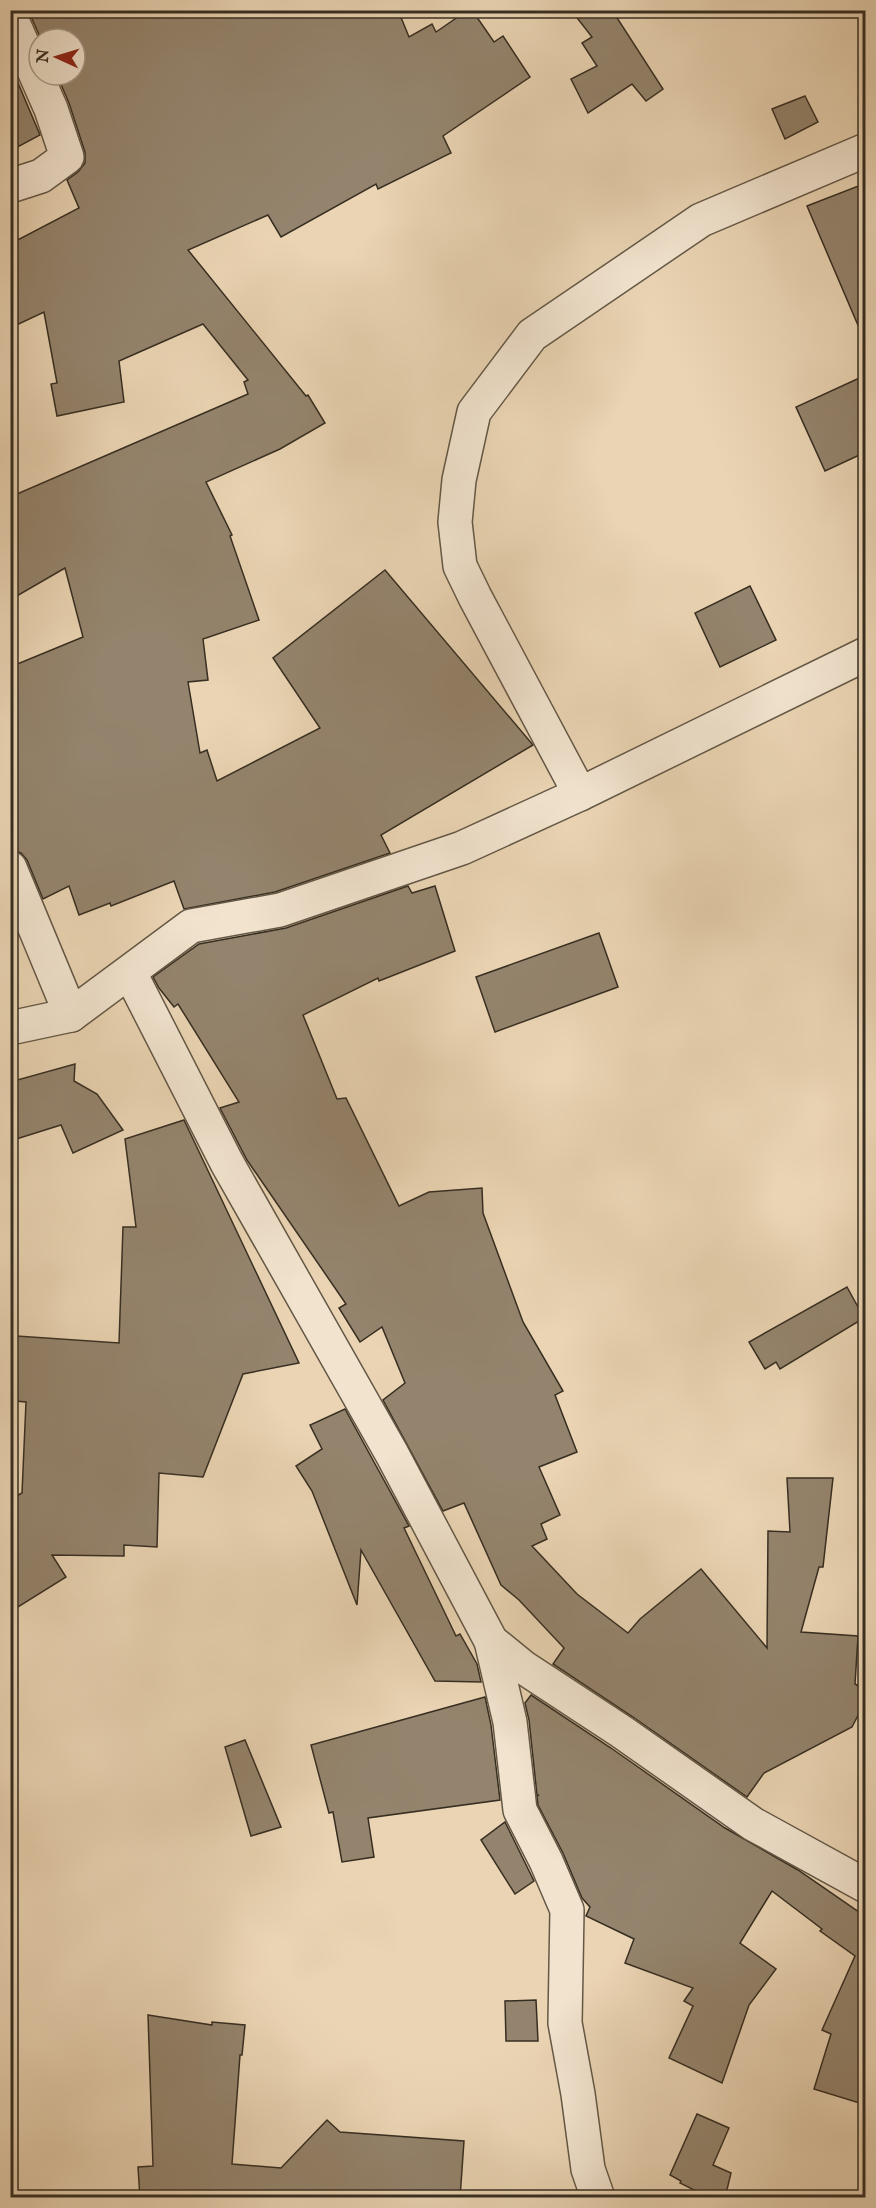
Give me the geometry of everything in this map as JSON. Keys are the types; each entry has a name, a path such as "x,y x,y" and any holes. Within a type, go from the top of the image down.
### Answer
{"street":[{"path":"10,16 51,110 67,157 41,176 10,186"},
{"path":"580,794 460,566 455,522 459,480 474,412 532,335 692,226 701,220 866,150"},
{"path":"10,1028 71,1015 191,926 280,910 462,848 580,794 866,654"},
{"path":"10,868 71,1015"},
{"path":"130,973 226,1163 392,1454 490,1641 510,1722 520,1810 546,1861 567,1910 565,2023 588,2169 598,2198"},
{"path":"490,1641 523,1667 622,1732 753,1824 866,1886"}],"building":[{"path":"28,10 398,10 409,37 432,24 436,32 468,10 472,10 494,42 503,36 530,77 443,136 451,153 378,189 376,184 281,237 268,215 188,250 306,396 308,395 325,423 280,449 206,482 232,535 230,536 259,620 203,639 208,680 188,682 200,753 207,750 217,781 320,728 273,658 385,570 533,745 381,835 390,853 275,892 184,909 174,881 111,906 110,903 79,915 69,886 43,899 27,860 21,853 10,850 10,667 83,637 65,568 10,600 10,497 248,394 244,382 248,380 203,324 119,361 124,402 57,416 51,384 57,383 44,312 10,328 10,244 79,208 67,180 85,163 85,152 62,87 87,87 87,27 36,27"},
{"path":"571,10 612,10 663,89 646,101 632,84 588,113 571,79 597,66 582,43 592,37"},
{"path":"10,64 40,135 10,151"},
{"path":"805,96 818,122 785,139 772,109"},
{"path":"866,183 866,344 807,206"},
{"path":"866,375 866,452 825,471 796,407"},
{"path":"750,586 776,640 720,667 695,613"},
{"path":"408,886 412,893 435,886 455,951 379,981 378,978 303,1015 337,1099 346,1098 399,1206 429,1192 482,1188 483,1213 523,1322 563,1391 555,1395 577,1452 539,1467 560,1515 541,1524 547,1539 532,1546 577,1594 628,1633 640,1619 701,1569 767,1648 768,1531 790,1532 787,1478 833,1478 823,1567 819,1567 801,1632 858,1636 855,1684 866,1690 866,1700 852,1727 764,1773 747,1797 553,1664 564,1648 519,1600 501,1585 464,1503 443,1511 383,1400 405,1383 382,1327 360,1342 339,1308 346,1304 247,1160 220,1108 239,1102 178,1004 174,1007 153,977 199,944 286,928"},
{"path":"599,933 618,987 495,1032 476,977"},
{"path":"75,1064 74,1081 97,1094 123,1130 73,1153 61,1125 10,1141 10,1082"},
{"path":"184,1120 299,1363 243,1374 203,1477 159,1473 157,1547 124,1545 124,1556 52,1555 66,1577 10,1612 10,1490 15,1497 22,1493 26,1402 15,1401 17,1336 119,1343 123,1227 136,1227 125,1139"},
{"path":"847,1287 864,1318 780,1369 776,1362 765,1369 749,1342"},
{"path":"345,1409 409,1526 404,1528 456,1636 460,1634 477,1664 481,1682 435,1681 361,1550 357,1605 312,1491 296,1466 322,1449 310,1425"},
{"path":"531,1695 725,1828 798,1870 866,1917 866,2105 814,2089 831,2034 822,2030 855,1956 820,1931 822,1929 772,1891 740,1943 776,1969 749,2005 722,2083 669,2058 693,2006 684,2001 693,1988 625,1963 634,1939 586,1916 590,1907 582,1898 563,1853 538,1805 537,1796 539,1795 537,1795 525,1703"},
{"path":"485,1697 491,1725 500,1800 368,1818 374,1857 342,1862 333,1812 329,1813 311,1745"},
{"path":"245,1740 281,1827 251,1836 225,1747"},
{"path":"505,1822 534,1881 515,1894 481,1840"},
{"path":"536,2000 538,2041 506,2041 505,2001"},
{"path":"148,2015 212,2025 212,2022 245,2025 242,2055 240,2055 232,2164 281,2168 327,2120 340,2132 464,2141 460,2198 140,2198 138,2167 153,2166"},
{"path":"697,2114 729,2128 713,2165 731,2173 725,2198 710,2198 680,2183 681,2181 670,2175"}]}
